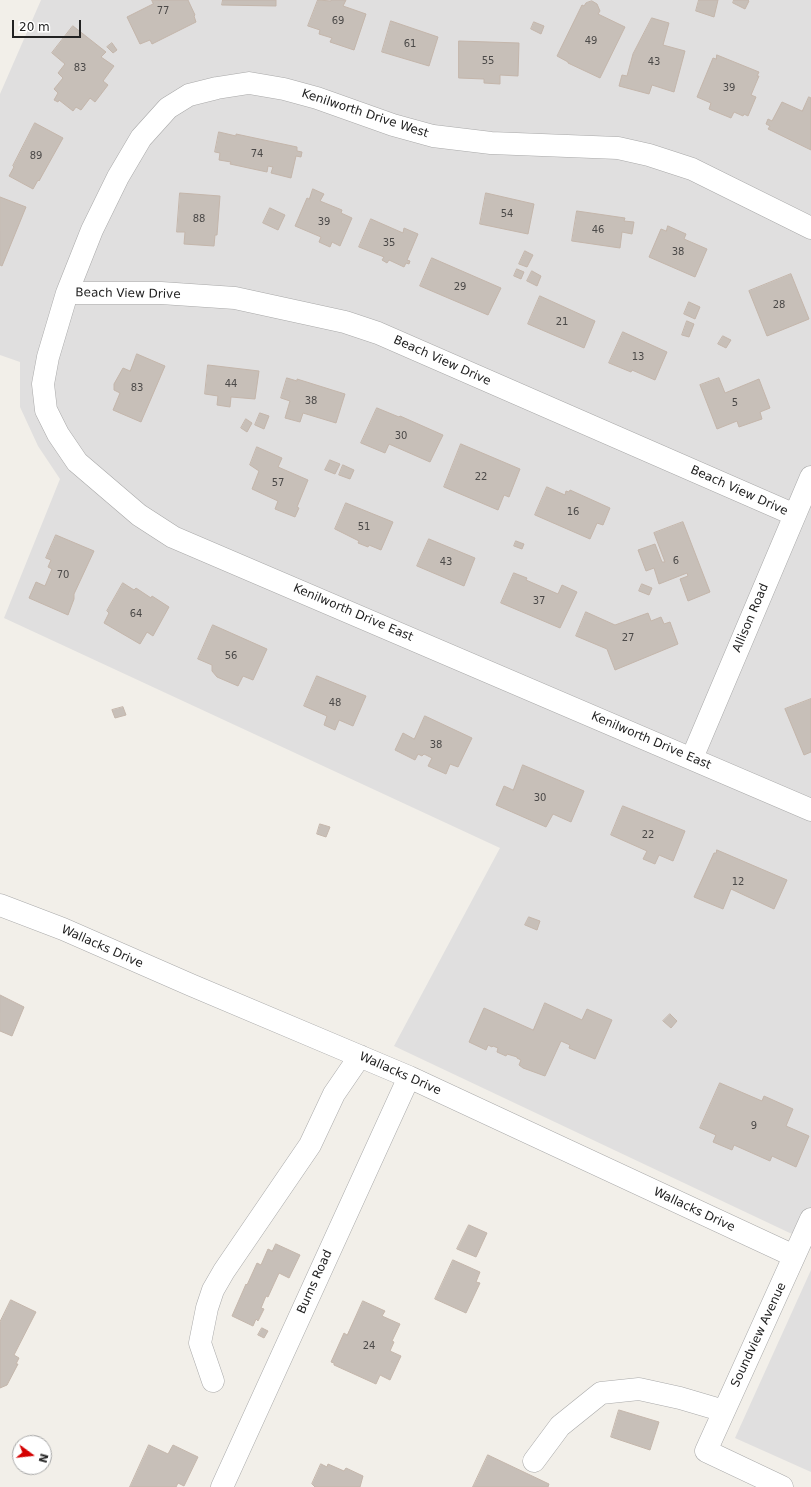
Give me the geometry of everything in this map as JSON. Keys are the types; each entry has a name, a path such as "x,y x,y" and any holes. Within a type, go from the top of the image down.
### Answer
{"street":[{"name":"Kenilworth Drive West","path":"67,293 92,230 118,177 141,138 168,108 189,96 217,88 249,83 284,89 317,98 393,125 433,136 491,143 618,148 649,155 692,169 811,228"},
{"name":"Beach View Drive","path":"67,293 161,293 235,298 345,322 378,333 795,515"},
{"name":"Kenilworth Drive East","path":"67,293 48,357 43,384 46,410 58,434 77,462 139,515 180,540 811,810"},
{"name":"Allison Road","path":"692,758 811,478"},
{"name":"Wallacks Drive","path":"1,910 63,929 190,985 409,1077 794,1256"},
{"path":"213,1381 200,1343 207,1308 213,1290 224,1270 310,1145 334,1094 360,1056"},
{"name":"Burns Road","path":"222,1487 409,1077"},
{"name":"Soundview Avenue","path":"782,1487 706,1450 811,1219"},
{"path":"534,1461 560,1426 601,1393 639,1389 680,1398 724,1411"}],"shaded area":[{"path":"41,0 811,0 811,1243 394,1046 500,848 4,618 60,479 38,446 20,407 20,362 0,355 0,94"},
{"path":"811,1270 811,1472 735,1438"}],"building":[{"path":"152,0 188,0 195,15 196,22 152,44 150,40 140,44 127,17 153,4"},
{"path":"223,0 276,0 276,6 222,5"},
{"path":"318,0 346,0 343,6 366,14 354,50 330,42 332,38 319,34 320,30 308,26"},
{"path":"699,0 718,0 714,17 696,11"},
{"path":"734,0 749,1 745,9 733,3"},
{"path":"592,1 597,4 600,11 598,14 625,27 600,78 568,63 557,56 582,5 584,6 586,3"},
{"path":"652,18 669,23 663,45 685,51 674,92 652,85 649,94 619,86 622,75 627,76 633,54"},
{"path":"391,21 438,37 429,66 382,52"},
{"path":"534,22 544,26 541,34 531,29"},
{"path":"73,26 106,52 101,57 114,66 103,81 108,85 95,102 90,98 81,110 76,107 73,111 59,100 58,102 54,100 58,93 54,89 63,78 58,73 65,64 52,53"},
{"path":"459,41 519,43 518,76 500,75 500,84 484,83 484,79 459,78"},
{"path":"112,43 117,50 113,53 107,47"},
{"path":"717,55 759,72 757,76 759,76 751,95 756,97 748,116 744,114 743,116 734,112 731,118 709,109 711,103 697,97 713,58 716,59"},
{"path":"809,97 811,98 811,150 768,129 770,126 766,124 768,119 772,121 782,102 802,111"},
{"path":"35,123 63,138 33,189 9,176"},
{"path":"219,132 236,136 236,134 297,147 297,151 302,152 301,157 296,156 291,178 271,173 273,167 268,166 267,172 230,164 231,162 219,160 220,153 215,152"},
{"path":"313,189 324,194 320,201 342,210 341,213 352,218 340,246 332,242 330,247 319,242 321,237 295,226 307,198 309,199"},
{"path":"180,193 220,196 217,235 215,235 214,246 184,244 185,232 177,232"},
{"path":"486,193 534,204 528,234 480,224"},
{"path":"0,197 26,207 2,266 0,265"},
{"path":"270,208 285,215 278,230 263,223"},
{"path":"577,211 625,218 624,221 634,222 632,234 622,232 620,248 572,241"},
{"path":"371,219 403,233 404,228 418,234 407,260 410,261 409,264 406,263 404,267 389,260 387,263 382,260 384,257 359,247"},
{"path":"668,226 686,234 684,239 707,249 695,277 649,257 661,229 666,231"},
{"path":"525,251 533,255 527,267 519,264"},
{"path":"432,258 501,288 488,315 420,286"},
{"path":"517,269 524,272 521,279 514,276"},
{"path":"532,271 541,276 537,286 527,281"},
{"path":"791,274 809,319 767,336 749,291"},
{"path":"540,296 595,321 584,348 528,324"},
{"path":"689,302 700,307 695,319 684,314"},
{"path":"687,321 694,324 689,337 682,335"},
{"path":"623,332 667,352 655,380 632,370 631,372 609,363"},
{"path":"723,336 731,340 726,348 718,344"},
{"path":"137,354 165,366 141,422 113,410 120,393 114,390 114,384 123,368 130,371"},
{"path":"208,365 259,371 255,399 231,397 230,407 217,405 218,396 205,394"},
{"path":"287,378 297,381 297,379 345,394 336,423 303,413 300,422 285,418 290,401 281,398"},
{"path":"719,378 725,393 759,379 770,408 760,412 762,419 739,427 737,421 717,429 700,385"},
{"path":"377,408 399,417 400,416 443,435 430,462 389,444 385,453 361,443"},
{"path":"260,413 269,416 264,429 255,425"},
{"path":"246,419 252,423 247,432 241,428"},
{"path":"461,444 520,469 509,497 504,495 498,510 444,487"},
{"path":"257,447 282,458 278,467 308,480 297,507 299,508 295,517 275,509 278,501 252,489 259,471 250,465"},
{"path":"330,460 340,464 335,474 325,470"},
{"path":"343,465 354,470 350,479 339,475"},
{"path":"547,487 565,495 566,491 569,492 570,490 610,508 603,525 597,523 590,539 535,515"},
{"path":"346,503 393,522 381,550 369,545 368,547 358,543 359,541 335,529"},
{"path":"683,522 710,592 688,601 680,579 688,576 687,573 659,584 654,568 646,571 638,550 655,544 662,562 665,562 654,533"},
{"path":"56,535 94,551 74,594 74,599 68,615 29,598 36,582 45,586 52,569 48,567 51,560 46,558"},
{"path":"429,539 475,558 464,586 417,566"},
{"path":"516,541 524,544 522,549 514,546"},
{"path":"514,573 558,594 562,585 577,592 560,628 501,603"},
{"path":"123,583 134,590 136,588 151,598 152,596 169,607 153,636 147,632 140,644 104,623 109,613 107,611"},
{"path":"642,584 652,588 649,595 639,591"},
{"path":"586,612 615,625 648,613 651,621 661,617 664,624 670,622 678,644 615,670 607,649 576,636"},
{"path":"213,625 267,649 253,680 243,676 238,686 217,677 212,671 212,665 198,659"},
{"path":"317,676 366,696 353,726 339,720 335,730 324,725 327,716 304,706"},
{"path":"811,699 811,752 804,755 785,709"},
{"path":"123,707 126,715 115,718 112,710"},
{"path":"425,716 472,738 458,767 450,764 446,774 428,766 432,758 424,754 422,756 418,754 415,760 395,750 403,733 414,739"},
{"path":"523,765 584,791 571,822 553,814 546,827 496,805 504,786 513,790"},
{"path":"623,806 685,831 673,861 659,855 655,864 643,859 647,851 611,835"},
{"path":"320,824 330,827 326,837 317,834"},
{"path":"717,850 787,880 774,909 731,889 723,909 694,897 714,853 716,853"},
{"path":"529,917 540,921 537,930 525,925"},
{"path":"0,995 24,1007 12,1036 0,1031"},
{"path":"545,1003 582,1020 587,1009 612,1020 595,1059 569,1048 570,1045 561,1041 545,1076 523,1068 519,1065 521,1060 517,1057 507,1054 506,1056 497,1052 498,1048 488,1045 486,1050 469,1042 484,1008 533,1030"},
{"path":"670,1014 677,1021 671,1028 663,1021"},
{"path":"720,1083 762,1101 764,1096 793,1109 786,1126 809,1136 796,1167 772,1156 770,1161 734,1145 732,1150 713,1142 716,1135 700,1128"},
{"path":"469,1225 487,1233 476,1257 457,1249"},
{"path":"276,1244 300,1255 289,1278 279,1273 261,1308 264,1309 258,1321 256,1319 253,1326 232,1316 257,1263 261,1265 268,1249 272,1251"},
{"path":"453,1260 480,1272 476,1282 480,1283 466,1313 435,1299"},
{"path":"11,1300 36,1312 14,1355 19,1358 16,1364 18,1364 7,1385 0,1388 0,1322"},
{"path":"363,1301 385,1311 382,1316 400,1324 392,1341 394,1342 390,1351 401,1356 390,1380 380,1375 376,1384 334,1365 334,1363 331,1362 344,1333 347,1335"},
{"path":"262,1328 268,1331 264,1338 258,1335"},
{"path":"619,1410 659,1422 650,1450 611,1437"},
{"path":"149,1445 168,1454 173,1445 198,1457 184,1486 178,1483 176,1487 130,1487"},
{"path":"488,1455 549,1484 548,1487 473,1487"},
{"path":"321,1464 327,1467 328,1464 344,1471 346,1468 363,1476 360,1487 315,1487 312,1484"}]}
